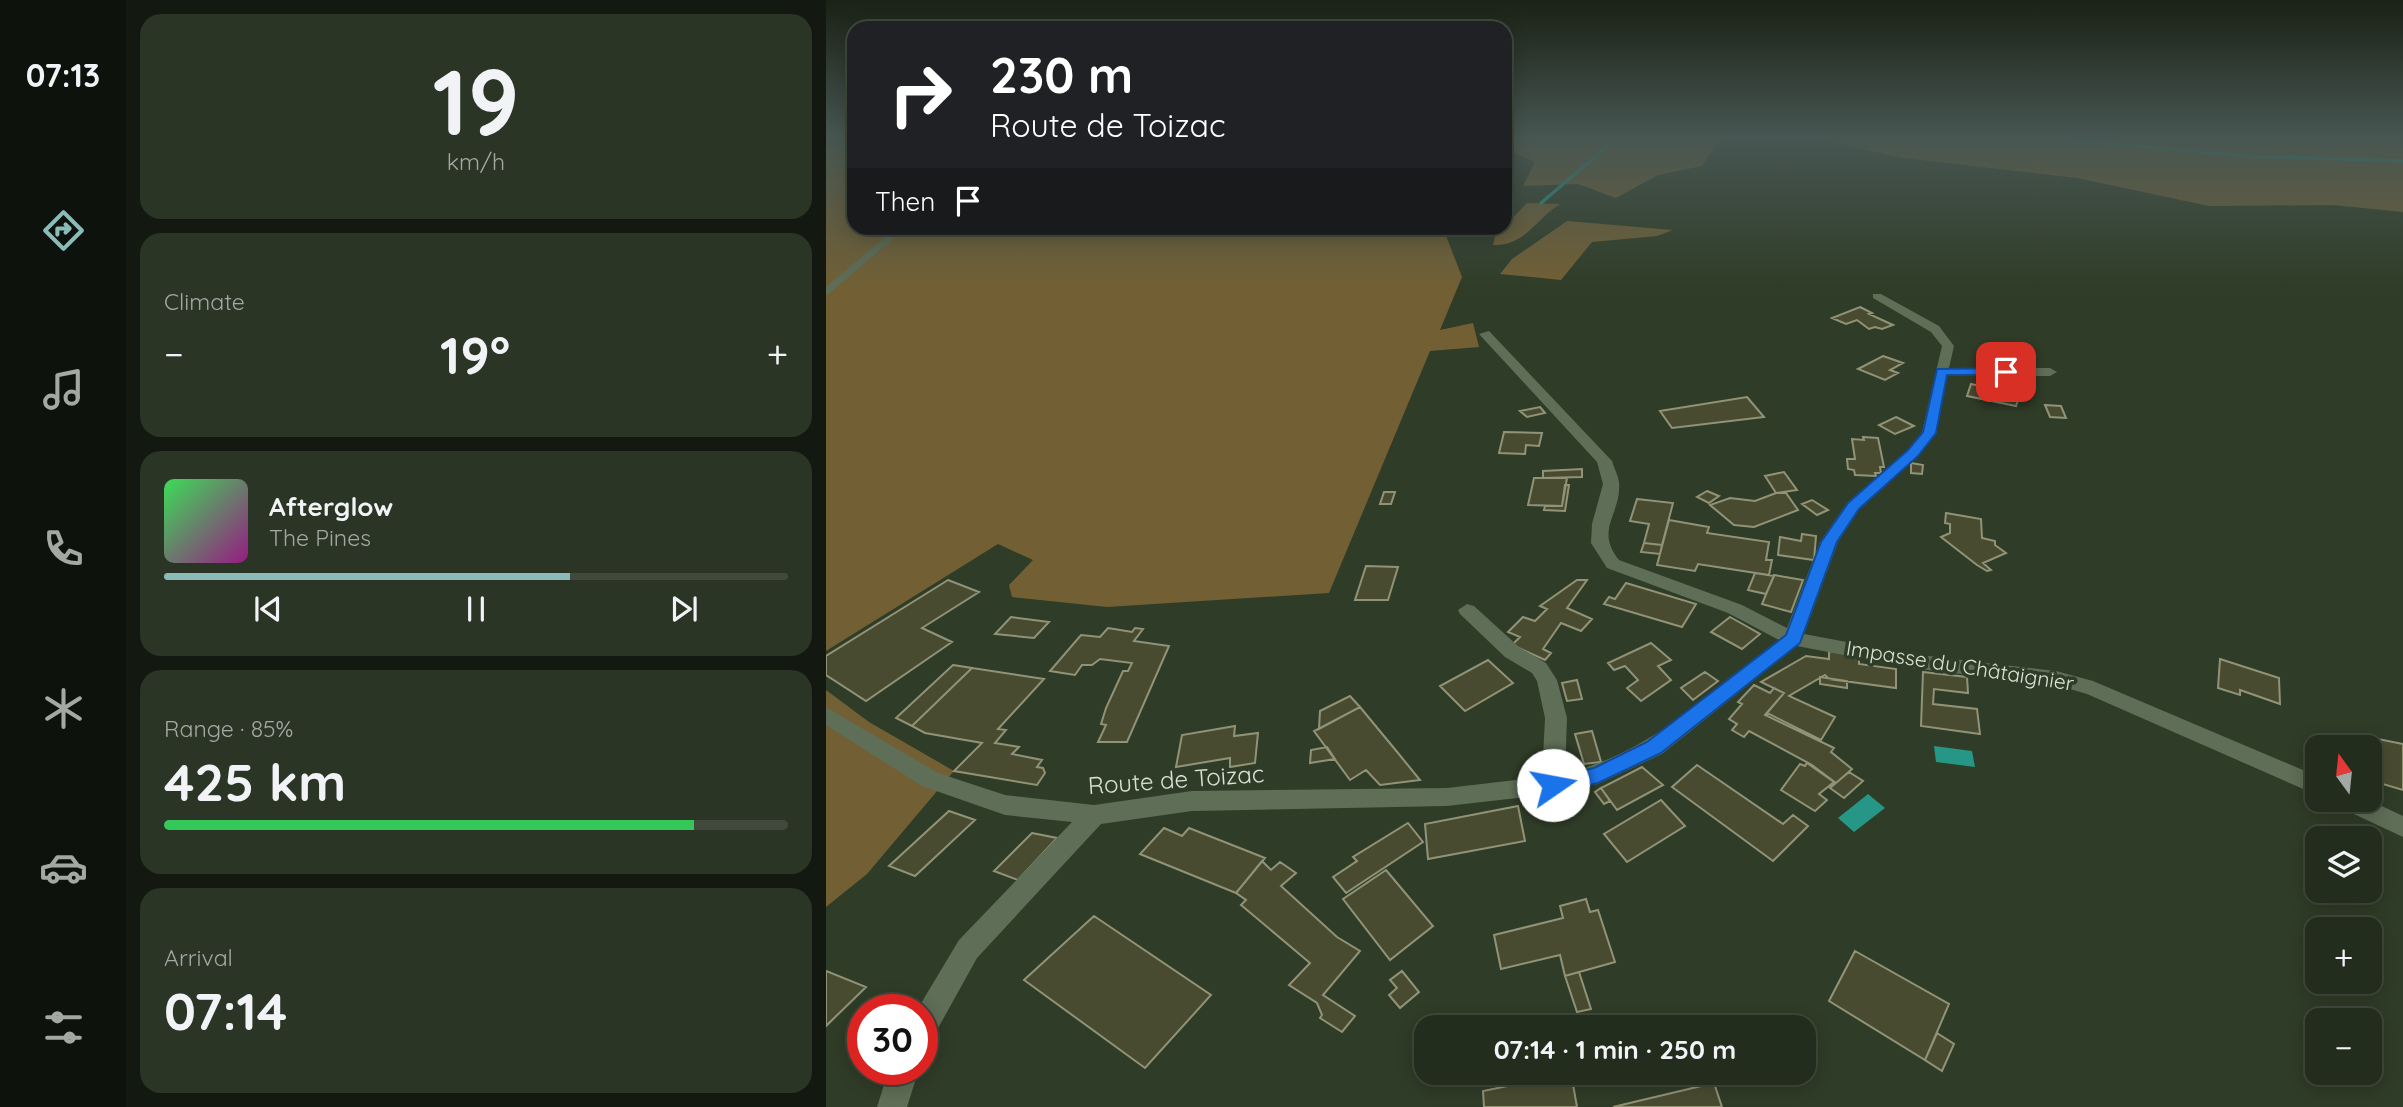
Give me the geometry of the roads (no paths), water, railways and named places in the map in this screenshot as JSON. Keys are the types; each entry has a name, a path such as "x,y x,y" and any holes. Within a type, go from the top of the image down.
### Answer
{"street":[{"path":"826,293 893,235"},
{"path":"1793,639 1829,542 1853,506 1913,453 1929,433 1948,346 1935,329 1877,296"},
{"name":"Impasse du Châtaignier","path":"1485,334 1604,461 1611,484 1598,528 1602,553 1613,564 1735,609 1793,639 1911,661 2056,678 2093,688 2305,781"},
{"path":"1941,372 2050,372"},
{"path":"1468,610 1512,652 1539,668 1547,680 1556,718 1553,785"},
{"name":"Route de Toizac","path":"826,715 930,780 1005,805 1094,815 1192,801 1447,797 1553,785 1598,775 1654,748 1793,639"},
{"path":"2372,812 2403,827"},
{"path":"938,1001 968,949 1094,815"},
{"path":"892,1107 899,1085"}],"water":[{"path":"1934,746 1972,751 1975,767 1936,762"},
{"path":"1868,794 1885,808 1854,832 1838,818"}],"waterway":[{"path":"1541,203 1560,187"}]}
